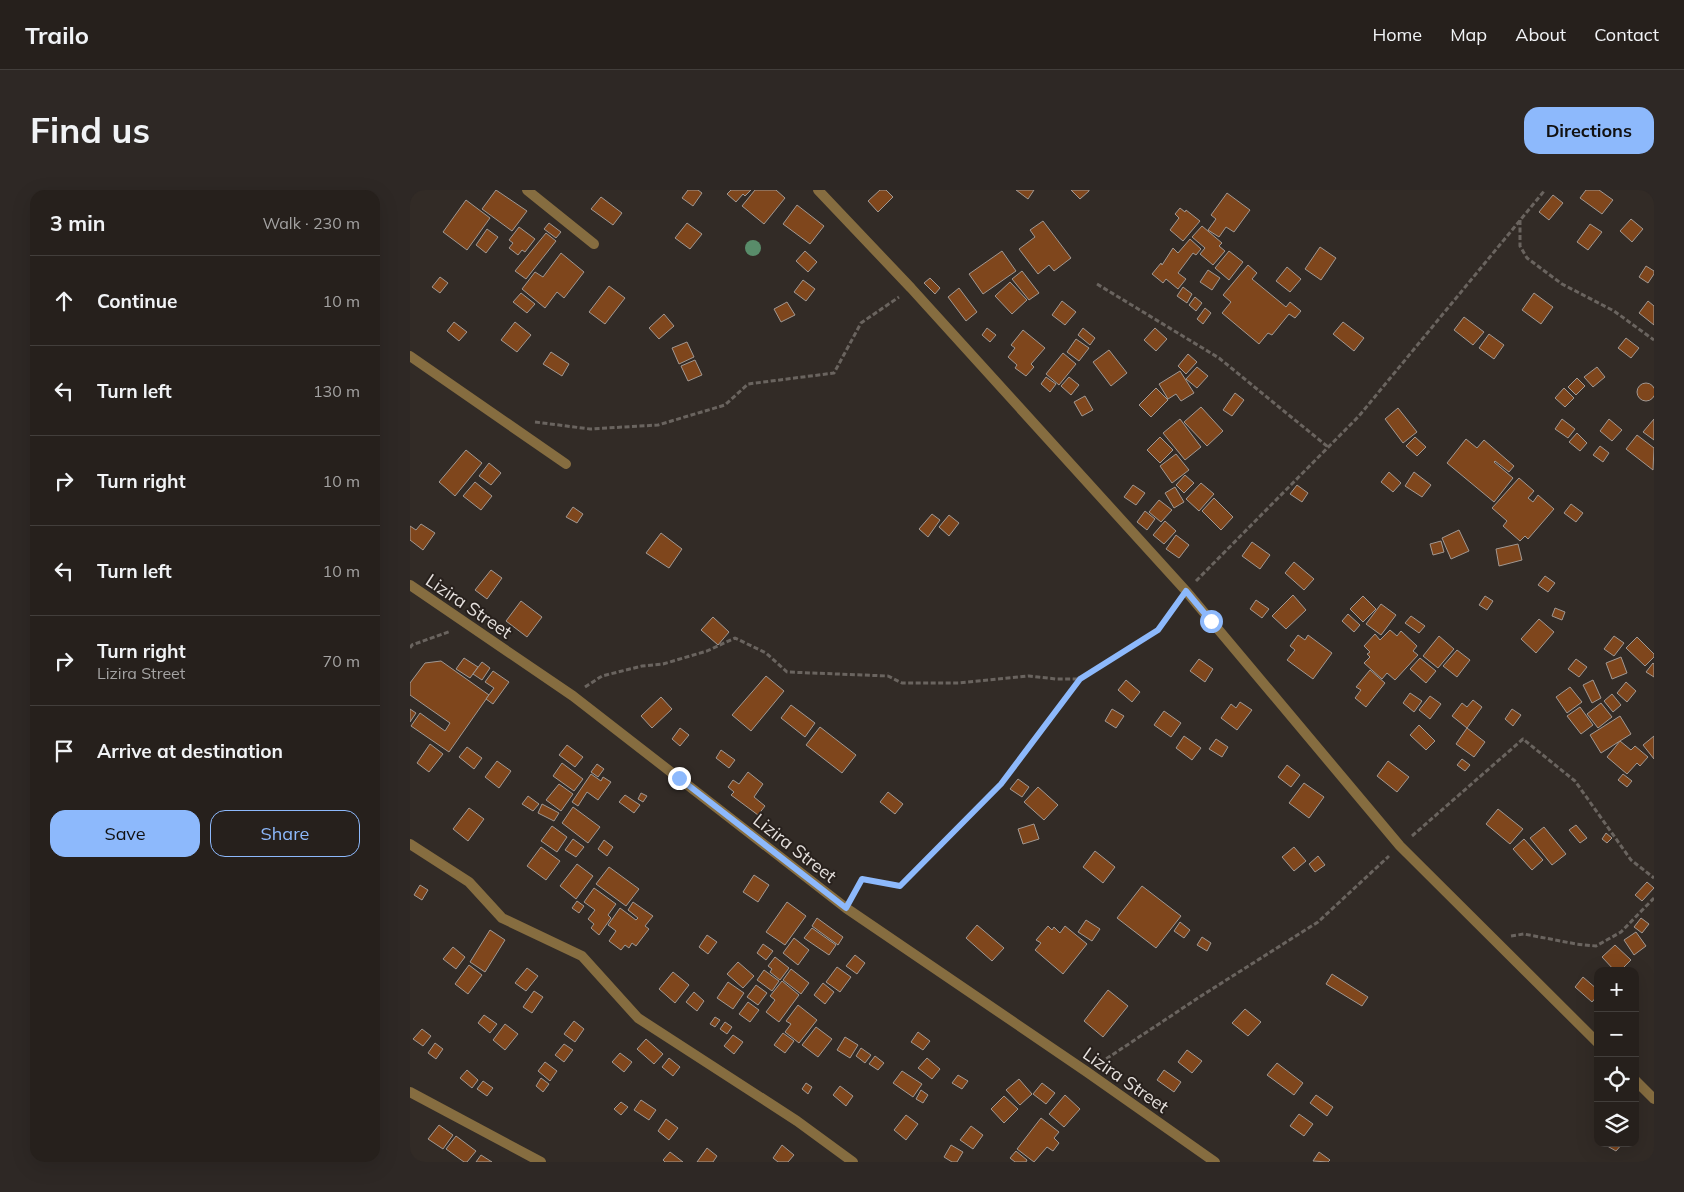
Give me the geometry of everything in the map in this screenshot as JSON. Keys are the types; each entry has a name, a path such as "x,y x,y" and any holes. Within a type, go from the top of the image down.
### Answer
{"street":[{"path":"527,190 594,244"},
{"path":"818,190 911,288 1186,591 1400,846 1594,1039"},
{"path":"410,356 566,464"},
{"name":"Lizira Street","path":"410,585 573,696 846,908 1087,1072 1215,1162"},
{"path":"410,844 469,882 502,918 582,956 638,1018 797,1121 853,1162"},
{"path":"1639,1084 1654,1099"},
{"path":"410,1092 541,1162"}],"path":[{"path":"846,908 862,879 900,886 1001,784 1080,679 1158,630 1186,591 1359,416 1546,190"},
{"path":"1520,220 1520,246 1527,258 1562,284 1614,311 1654,340"},
{"path":"1098,284 1219,358 1328,447"},
{"path":"534,422 590,429 658,425 725,405 748,384 834,374 861,323 911,288"},
{"path":"410,648 468,625"},
{"path":"573,696 602,676 642,666 663,664 707,651 735,638 766,653 787,672 888,676 902,683 959,683 1029,676 1080,679"},
{"path":"1087,1072 1201,996 1318,922 1400,846 1523,739 1575,781 1631,860 1654,878"},
{"path":"1493,939 1524,934 1596,946 1621,932 1654,898"}],"building":[{"path":"496,190 527,211 512,231 482,209"},
{"path":"688,190 698,190 702,193 693,206 682,198"},
{"path":"731,190 751,190 745,196 743,194 736,202 727,194"},
{"path":"755,190 776,190 785,198 764,224 742,206"},
{"path":"880,190 886,190 893,197 878,212 868,201"},
{"path":"1016,190 1034,190 1028,199"},
{"path":"1071,190 1089,190 1089,191 1080,199"},
{"path":"1586,190 1599,190 1613,200 1602,214 1580,198"},
{"path":"1227,193 1250,210 1234,232 1226,227 1219,237 1208,230 1216,219 1211,215"},
{"path":"1553,195 1563,203 1549,220 1539,212"},
{"path":"601,197 622,213 613,225 591,209"},
{"path":"466,200 490,218 467,250 443,232"},
{"path":"797,205 824,226 810,244 783,224"},
{"path":"1180,208 1185,212 1186,210 1200,221 1183,241 1170,230 1179,218 1175,214"},
{"path":"1631,219 1643,229 1632,242 1620,231"},
{"path":"1043,221 1071,258 1054,271 1049,265 1038,274 1019,249 1035,237 1030,230"},
{"path":"549,223 561,232 556,238 544,229"},
{"path":"687,223 702,234 690,249 675,238"},
{"path":"1590,224 1602,232 1588,250 1577,242"},
{"path":"1202,226 1222,243 1219,246 1225,251 1213,265 1200,254 1205,248 1192,237"},
{"path":"519,227 535,239 525,252 522,250 518,255 509,248 513,243 509,240"},
{"path":"487,229 498,237 486,253 476,245"},
{"path":"546,233 556,241 526,279 515,271"},
{"path":"1190,239 1201,249 1196,255 1193,253 1178,273 1186,279 1178,289 1166,279 1163,283 1152,274 1161,263 1162,265 1173,248 1178,253"},
{"path":"1320,247 1336,258 1321,280 1305,269"},
{"path":"805,251 817,262 808,272 796,261"},
{"path":"1002,251 1016,271 983,294 969,274"},
{"path":"1229,251 1243,262 1229,280 1215,268"},
{"path":"561,253 584,272 564,298 557,292 545,308 522,289 535,272 543,277"},
{"path":"1248,265 1257,273 1252,279 1286,307 1290,302 1301,311 1295,318 1289,314 1272,335 1268,333 1259,344 1222,313 1231,302 1223,295"},
{"path":"1646,266 1654,271 1648,283 1639,277"},
{"path":"1287,267 1301,279 1290,292 1276,281"},
{"path":"1208,270 1220,278 1212,290 1200,282"},
{"path":"1022,271 1039,293 1029,300 1012,279"},
{"path":"440,277 448,283 440,293 432,287"},
{"path":"930,278 940,288 935,294 924,283"},
{"path":"803,280 815,289 806,301 794,292"},
{"path":"1010,282 1027,300 1012,314 995,296"},
{"path":"609,286 625,298 605,324 589,312"},
{"path":"1183,287 1192,294 1187,303 1177,296"},
{"path":"959,288 977,312 966,321 948,297"},
{"path":"521,293 535,304 527,313 513,302"},
{"path":"1534,293 1553,307 1541,324 1522,310"},
{"path":"1195,297 1202,303 1196,311 1189,305"},
{"path":"1062,301 1076,312 1065,325 1052,315"},
{"path":"1648,301 1654,306 1654,325 1639,313"},
{"path":"787,302 795,315 781,322 774,309"},
{"path":"1205,308 1211,313 1203,324 1197,319"},
{"path":"664,314 674,326 659,339 649,328"},
{"path":"1464,317 1484,332 1473,345 1454,330"},
{"path":"454,322 467,332 459,341 447,331"},
{"path":"515,322 531,335 517,352 501,340"},
{"path":"1343,322 1364,338 1354,351 1333,334"},
{"path":"987,328 996,335 990,342 982,335"},
{"path":"1083,328 1095,338 1090,345 1078,335"},
{"path":"1155,328 1167,339 1156,351 1144,340"},
{"path":"1023,330 1045,348 1031,364 1034,367 1026,376 1015,368 1017,365 1008,357 1015,348 1011,345"},
{"path":"1489,334 1504,345 1494,359 1479,348"},
{"path":"1626,338 1639,348 1631,358 1618,348"},
{"path":"1076,339 1089,348 1079,361 1067,352"},
{"path":"687,342 694,357 679,364 672,348"},
{"path":"1109,350 1127,373 1111,386 1093,362"},
{"path":"551,352 569,364 562,376 543,364"},
{"path":"1063,353 1076,364 1059,385 1046,374"},
{"path":"1188,354 1197,362 1186,374 1178,366"},
{"path":"695,360 702,375 688,381 681,366"},
{"path":"1197,367 1208,376 1197,388 1186,379"},
{"path":"1597,367 1605,377 1593,387 1584,377"},
{"path":"1180,371 1194,393 1181,401 1176,394 1168,399 1159,384"},
{"path":"1046,377 1056,384 1050,392 1041,384"},
{"path":"1069,377 1079,385 1071,395 1061,386"},
{"path":"1577,378 1585,386 1576,395 1568,387"},
{"path":"1646,383 1652,386 1655,392 1652,398 1646,401 1640,398 1637,392 1640,386"},
{"path":"1156,388 1168,400 1151,417 1139,405"},
{"path":"1564,388 1574,398 1565,407 1555,398"},
{"path":"1235,393 1244,400 1232,416 1223,410"},
{"path":"1085,396 1093,410 1082,416 1074,402"},
{"path":"1201,407 1223,431 1207,446 1184,422"},
{"path":"1398,408 1417,432 1403,443 1385,419"},
{"path":"1180,419 1201,447 1185,460 1163,433"},
{"path":"1562,419 1575,429 1568,438 1555,429"},
{"path":"1609,419 1622,430 1612,441 1600,431"},
{"path":"1654,419 1654,440 1643,432"},
{"path":"1577,433 1587,443 1580,451 1569,442"},
{"path":"1637,435 1654,448 1653,470 1626,449"},
{"path":"1160,437 1173,450 1160,463 1147,450"},
{"path":"1415,437 1426,447 1417,456 1406,446"},
{"path":"1466,439 1477,448 1484,440 1514,466 1509,472 1494,462 1513,478 1494,502 1447,463"},
{"path":"1600,446 1609,453 1603,462 1593,455"},
{"path":"466,450 482,463 455,496 439,482"},
{"path":"1176,454 1189,470 1172,483 1160,466"},
{"path":"489,463 501,473 491,485 479,476"},
{"path":"1389,472 1401,483 1393,492 1381,482"},
{"path":"1414,472 1431,485 1422,497 1405,486"},
{"path":"1185,475 1194,483 1184,493 1176,485"},
{"path":"1519,478 1534,491 1528,498 1533,502 1538,495 1554,509 1528,539 1525,536 1520,541 1503,526 1507,521 1492,508"},
{"path":"475,482 492,496 481,510 463,496"},
{"path":"1201,483 1214,494 1199,511 1186,499"},
{"path":"1133,485 1145,493 1136,505 1124,497"},
{"path":"1297,485 1308,493 1302,502 1290,494"},
{"path":"1175,487 1184,502 1174,508 1165,493"},
{"path":"1214,498 1233,517 1221,530 1202,511"},
{"path":"1159,500 1172,510 1161,522 1149,512"},
{"path":"1571,504 1583,513 1576,522 1564,513"},
{"path":"573,507 583,514 577,523 566,517"},
{"path":"1145,511 1155,519 1147,530 1137,522"},
{"path":"932,514 940,520 928,537 919,529"},
{"path":"949,515 959,523 949,536 939,527"},
{"path":"1165,521 1176,531 1164,544 1153,535"},
{"path":"421,524 435,533 423,550 410,540 410,526 416,530"},
{"path":"1459,530 1469,551 1451,559 1442,538"},
{"path":"661,533 682,549 669,568 646,553"},
{"path":"1176,535 1189,545 1179,558 1166,549"},
{"path":"1441,541 1444,552 1433,555 1430,544"},
{"path":"1252,542 1270,555 1260,569 1242,556"},
{"path":"1518,544 1522,560 1499,566 1496,549"},
{"path":"1294,562 1314,579 1304,590 1285,573"},
{"path":"491,570 502,578 487,599 475,590"},
{"path":"1545,576 1555,583 1548,592 1538,585"},
{"path":"1293,595 1306,610 1286,629 1272,616"},
{"path":"1363,596 1376,609 1363,622 1350,609"},
{"path":"1485,596 1493,601 1487,610 1479,605"},
{"path":"1256,600 1269,609 1262,618 1250,609"},
{"path":"521,601 542,617 527,637 506,621"},
{"path":"1381,604 1396,615 1381,635 1366,624"},
{"path":"1555,608 1565,612 1562,620 1552,616"},
{"path":"1348,614 1360,625 1354,632 1342,621"},
{"path":"1411,616 1425,626 1419,633 1405,623"},
{"path":"713,617 729,632 718,645 701,630"},
{"path":"1539,619 1554,632 1536,653 1521,639"},
{"path":"1390,630 1397,636 1401,631 1417,646 1413,651 1418,655 1395,680 1387,673 1382,679 1364,663 1370,657 1367,654 1370,652 1364,646 1375,634 1380,640"},
{"path":"1298,635 1305,640 1308,635 1332,653 1313,679 1287,660 1295,650 1290,646"},
{"path":"1439,636 1454,649 1438,668 1423,656"},
{"path":"1614,636 1624,643 1614,656 1604,649"},
{"path":"1637,637 1654,654 1654,657 1645,666 1626,648"},
{"path":"1457,650 1470,660 1457,677 1443,666"},
{"path":"1621,657 1627,673 1612,679 1606,663"},
{"path":"464,658 478,667 470,678 456,669"},
{"path":"1420,658 1436,671 1426,683 1410,669"},
{"path":"1199,659 1213,669 1205,682 1190,671"},
{"path":"1576,659 1587,667 1579,677 1568,669"},
{"path":"441,661 489,695 449,752 411,726 420,713 445,731 450,723 410,695 410,683 425,663"},
{"path":"482,662 490,668 482,680 473,674"},
{"path":"1654,664 1654,677 1646,672"},
{"path":"1370,670 1385,683 1366,707 1355,698 1361,690 1356,687"},
{"path":"493,671 509,682 493,704 486,699 494,688 485,682"},
{"path":"766,676 784,691 751,731 732,715"},
{"path":"1126,680 1140,692 1132,702 1118,690"},
{"path":"1593,680 1601,698 1592,703 1583,685"},
{"path":"1626,682 1636,691 1627,702 1617,693"},
{"path":"1570,687 1582,702 1567,713 1556,697"},
{"path":"1410,693 1422,701 1414,712 1403,703"},
{"path":"1612,694 1621,705 1613,712 1604,701"},
{"path":"1430,696 1441,704 1430,719 1419,710"},
{"path":"661,697 672,709 652,728 641,716"},
{"path":"1473,700 1482,707 1467,728 1452,716 1462,703 1467,707"},
{"path":"1240,702 1252,710 1237,730 1221,718 1231,704 1236,708"},
{"path":"1601,703 1612,717 1598,728 1587,714"},
{"path":"791,705 815,723 805,737 781,718"},
{"path":"1580,707 1593,725 1581,734 1567,716"},
{"path":"410,709 416,713 410,722"},
{"path":"1112,709 1124,716 1116,728 1105,721"},
{"path":"1512,709 1521,715 1513,726 1505,719"},
{"path":"1164,711 1181,723 1171,737 1154,725"},
{"path":"1620,716 1631,734 1601,753 1590,735"},
{"path":"1419,725 1435,741 1426,750 1410,735"},
{"path":"820,727 856,755 842,773 806,745"},
{"path":"680,728 689,735 680,746 672,739"},
{"path":"1467,728 1485,742 1474,757 1456,744"},
{"path":"1184,736 1201,748 1192,760 1176,748"},
{"path":"1654,736 1654,759 1643,745"},
{"path":"1216,739 1228,747 1222,757 1209,749"},
{"path":"1620,741 1631,750 1635,746 1648,757 1640,766 1637,763 1627,774 1607,757"},
{"path":"430,744 443,754 429,772 417,763"},
{"path":"567,745 583,757 575,767 559,755"},
{"path":"467,747 482,758 474,769 459,757"},
{"path":"721,750 735,760 729,768 716,758"},
{"path":"1462,759 1470,765 1465,771 1457,765"},
{"path":"497,761 511,771 499,788 485,777"},
{"path":"1388,761 1409,777 1397,792 1377,776"},
{"path":"562,763 583,779 574,791 553,776"},
{"path":"597,764 604,769 598,777 591,772"},
{"path":"1287,765 1300,775 1291,787 1278,777"},
{"path":"748,772 763,784 754,797 765,806 758,815 731,795 734,792 728,787 733,780 739,784"},
{"path":"591,774 601,781 603,777 611,782 598,800 587,792 578,806 572,802"},
{"path":"1623,774 1632,781 1627,787 1618,780"},
{"path":"1018,779 1029,787 1022,797 1010,789"},
{"path":"1304,783 1324,797 1309,818 1289,803"},
{"path":"559,784 573,794 561,811 546,800"},
{"path":"1038,787 1058,805 1044,820 1024,802"},
{"path":"888,792 903,804 895,814 880,802"},
{"path":"641,793 647,796 643,802 638,799"},
{"path":"625,795 640,805 634,813 619,802"},
{"path":"528,796 539,804 533,811 522,804"},
{"path":"542,804 559,813 554,821 538,813"},
{"path":"573,807 600,827 588,843 562,823"},
{"path":"469,808 484,819 468,841 453,829"},
{"path":"1498,809 1523,829 1510,844 1486,824"},
{"path":"1034,824 1039,839 1023,844 1018,829"},
{"path":"1576,825 1587,838 1580,843 1569,830"},
{"path":"552,826 567,837 557,852 541,841"},
{"path":"1544,827 1566,854 1552,865 1530,838"},
{"path":"1606,833 1612,838 1607,843 1602,839"},
{"path":"573,839 584,847 576,857 565,850"},
{"path":"1524,839 1543,860 1532,870 1513,849"},
{"path":"604,840 613,847 607,856 598,849"},
{"path":"541,847 560,861 546,880 527,866"},
{"path":"1294,847 1306,861 1294,871 1282,857"},
{"path":"1095,851 1115,867 1103,883 1083,867"},
{"path":"1318,856 1325,865 1315,872 1309,864"},
{"path":"577,864 593,876 576,899 560,886"},
{"path":"609,867 639,889 626,906 596,884"},
{"path":"754,875 769,885 758,902 743,892"},
{"path":"1647,882 1654,888 1642,901 1635,895"},
{"path":"420,885 428,890 422,900 414,895"},
{"path":"1142,886 1181,916 1156,948 1117,918"},
{"path":"594,888 616,904 608,915 611,918 599,935 591,928 594,924 588,919 595,910 584,902"},
{"path":"577,901 584,906 579,913 572,908"},
{"path":"633,902 653,916 645,926 649,929 636,946 632,943 629,948 625,945 621,950 609,941 616,931 608,925 620,908 636,920 638,918 628,910"},
{"path":"787,902 806,916 785,945 766,932"},
{"path":"817,918 843,937 838,945 812,926"},
{"path":"1641,918 1649,924 1642,933 1634,927"},
{"path":"1086,920 1100,929 1092,941 1078,932"},
{"path":"1180,922 1190,930 1184,938 1174,931"},
{"path":"977,925 1004,948 992,961 966,938"},
{"path":"1048,926 1052,930 1054,927 1060,933 1065,926 1087,944 1063,974 1035,950 1041,943 1036,940"},
{"path":"812,928 836,945 829,955 804,938"},
{"path":"490,930 505,940 485,972 470,962"},
{"path":"1636,932 1646,946 1634,955 1624,940"},
{"path":"707,935 717,942 708,954 699,947"},
{"path":"1202,937 1211,943 1207,951 1197,945"},
{"path":"794,938 809,950 798,965 783,953"},
{"path":"763,944 773,951 766,960 757,953"},
{"path":"1615,945 1631,960 1624,967 1611,967 1602,957"},
{"path":"453,947 465,957 456,969 443,959"},
{"path":"855,955 865,963 857,974 846,966"},
{"path":"775,957 789,968 780,980 770,972 772,969 768,966"},
{"path":"738,962 754,976 743,988 727,974"},
{"path":"469,965 482,975 468,994 455,984"},
{"path":"837,967 851,977 840,992 826,982"},
{"path":"527,968 538,976 526,991 515,983"},
{"path":"791,969 809,983 801,994 783,980"},
{"path":"764,970 779,981 772,991 757,980"},
{"path":"673,972 689,985 675,1003 659,989"},
{"path":"1332,974 1368,997 1362,1006 1326,984"},
{"path":"1583,977 1594,987 1594,1000 1592,1002 1575,987"},
{"path":"782,981 799,995 779,1022 766,1012 775,1000 770,996"},
{"path":"728,982 744,993 733,1009 717,998"},
{"path":"823,983 834,992 825,1004 814,995"},
{"path":"756,985 767,993 758,1005 747,997"},
{"path":"1108,990 1128,1006 1103,1037 1084,1021"},
{"path":"534,991 543,997 532,1013 523,1007"},
{"path":"694,992 704,1001 697,1011 686,1002"},
{"path":"748,1002 759,1010 750,1022 739,1014"},
{"path":"798,1005 817,1020 799,1043 785,1032 791,1024 786,1021"},
{"path":"1245,1009 1261,1022 1248,1036 1232,1023"},
{"path":"484,1015 497,1024 490,1033 478,1023"},
{"path":"715,1017 720,1020 715,1027 710,1024"},
{"path":"574,1021 584,1029 575,1042 564,1034"},
{"path":"725,1022 732,1027 727,1034 720,1029"},
{"path":"505,1024 518,1034 505,1050 493,1040"},
{"path":"816,1027 832,1039 818,1057 802,1045"},
{"path":"422,1029 431,1036 423,1046 413,1039"},
{"path":"918,1032 930,1041 923,1050 911,1042"},
{"path":"783,1033 794,1041 785,1053 774,1045"},
{"path":"733,1035 743,1042 734,1054 724,1046"},
{"path":"845,1037 858,1045 850,1058 837,1050"},
{"path":"646,1039 663,1054 654,1064 637,1049"},
{"path":"435,1043 443,1049 436,1059 428,1053"},
{"path":"564,1044 573,1050 564,1062 555,1055"},
{"path":"861,1048 871,1055 865,1063 856,1056"},
{"path":"1187,1050 1202,1061 1192,1073 1178,1062"},
{"path":"620,1053 632,1062 624,1072 612,1062"},
{"path":"875,1056 884,1063 878,1070 869,1064"},
{"path":"669,1058 680,1067 673,1076 662,1067"},
{"path":"927,1058 940,1069 932,1079 918,1068"},
{"path":"545,1062 557,1071 550,1081 538,1071"},
{"path":"1277,1063 1303,1083 1294,1095 1267,1075"},
{"path":"467,1070 478,1080 472,1088 460,1078"},
{"path":"1164,1070 1181,1082 1174,1092 1157,1080"},
{"path":"902,1071 922,1084 913,1097 893,1083"},
{"path":"958,1075 968,1081 962,1089 952,1083"},
{"path":"541,1078 549,1084 543,1092 536,1086"},
{"path":"1019,1079 1032,1094 1020,1105 1006,1090"},
{"path":"483,1081 493,1088 487,1096 477,1089"},
{"path":"806,1083 812,1087 808,1094 802,1089"},
{"path":"1042,1083 1055,1093 1046,1104 1033,1094"},
{"path":"840,1086 853,1096 846,1106 833,1095"},
{"path":"921,1090 928,1095 923,1103 916,1099"},
{"path":"1065,1095 1080,1109 1064,1127 1049,1114"},
{"path":"1316,1095 1333,1107 1327,1116 1310,1103"},
{"path":"1004,1096 1018,1109 1004,1123 991,1109"},
{"path":"641,1100 656,1110 649,1120 634,1110"},
{"path":"621,1102 628,1107 621,1115 614,1109"},
{"path":"1299,1114 1313,1124 1304,1136 1290,1126"},
{"path":"906,1115 918,1124 906,1140 894,1130"},
{"path":"1041,1118 1059,1132 1054,1138 1059,1143 1053,1151 1047,1147 1034,1162 1017,1149"},
{"path":"666,1119 678,1128 669,1140 658,1131"},
{"path":"439,1125 453,1135 443,1149 428,1139"},
{"path":"971,1126 983,1135 973,1149 960,1140"},
{"path":"456,1136 476,1151 467,1162 464,1162 446,1149"},
{"path":"782,1145 794,1155 788,1162 778,1162 773,1158"},
{"path":"951,1145 963,1152 957,1162 952,1162 944,1157"},
{"path":"1609,1147 1620,1147 1616,1151"},
{"path":"707,1148 717,1156 713,1162 697,1162"},
{"path":"1016,1151 1027,1160 1026,1162 1015,1162 1010,1158"},
{"path":"670,1152 683,1162 665,1162 663,1160"},
{"path":"1319,1152 1330,1160 1328,1162 1313,1161"},
{"path":"481,1155 492,1162 476,1162"}],"route":[{"path":"679,778 846,908 862,879 900,886 1001,784 1080,679 1158,630 1186,591 1211,621"}]}
